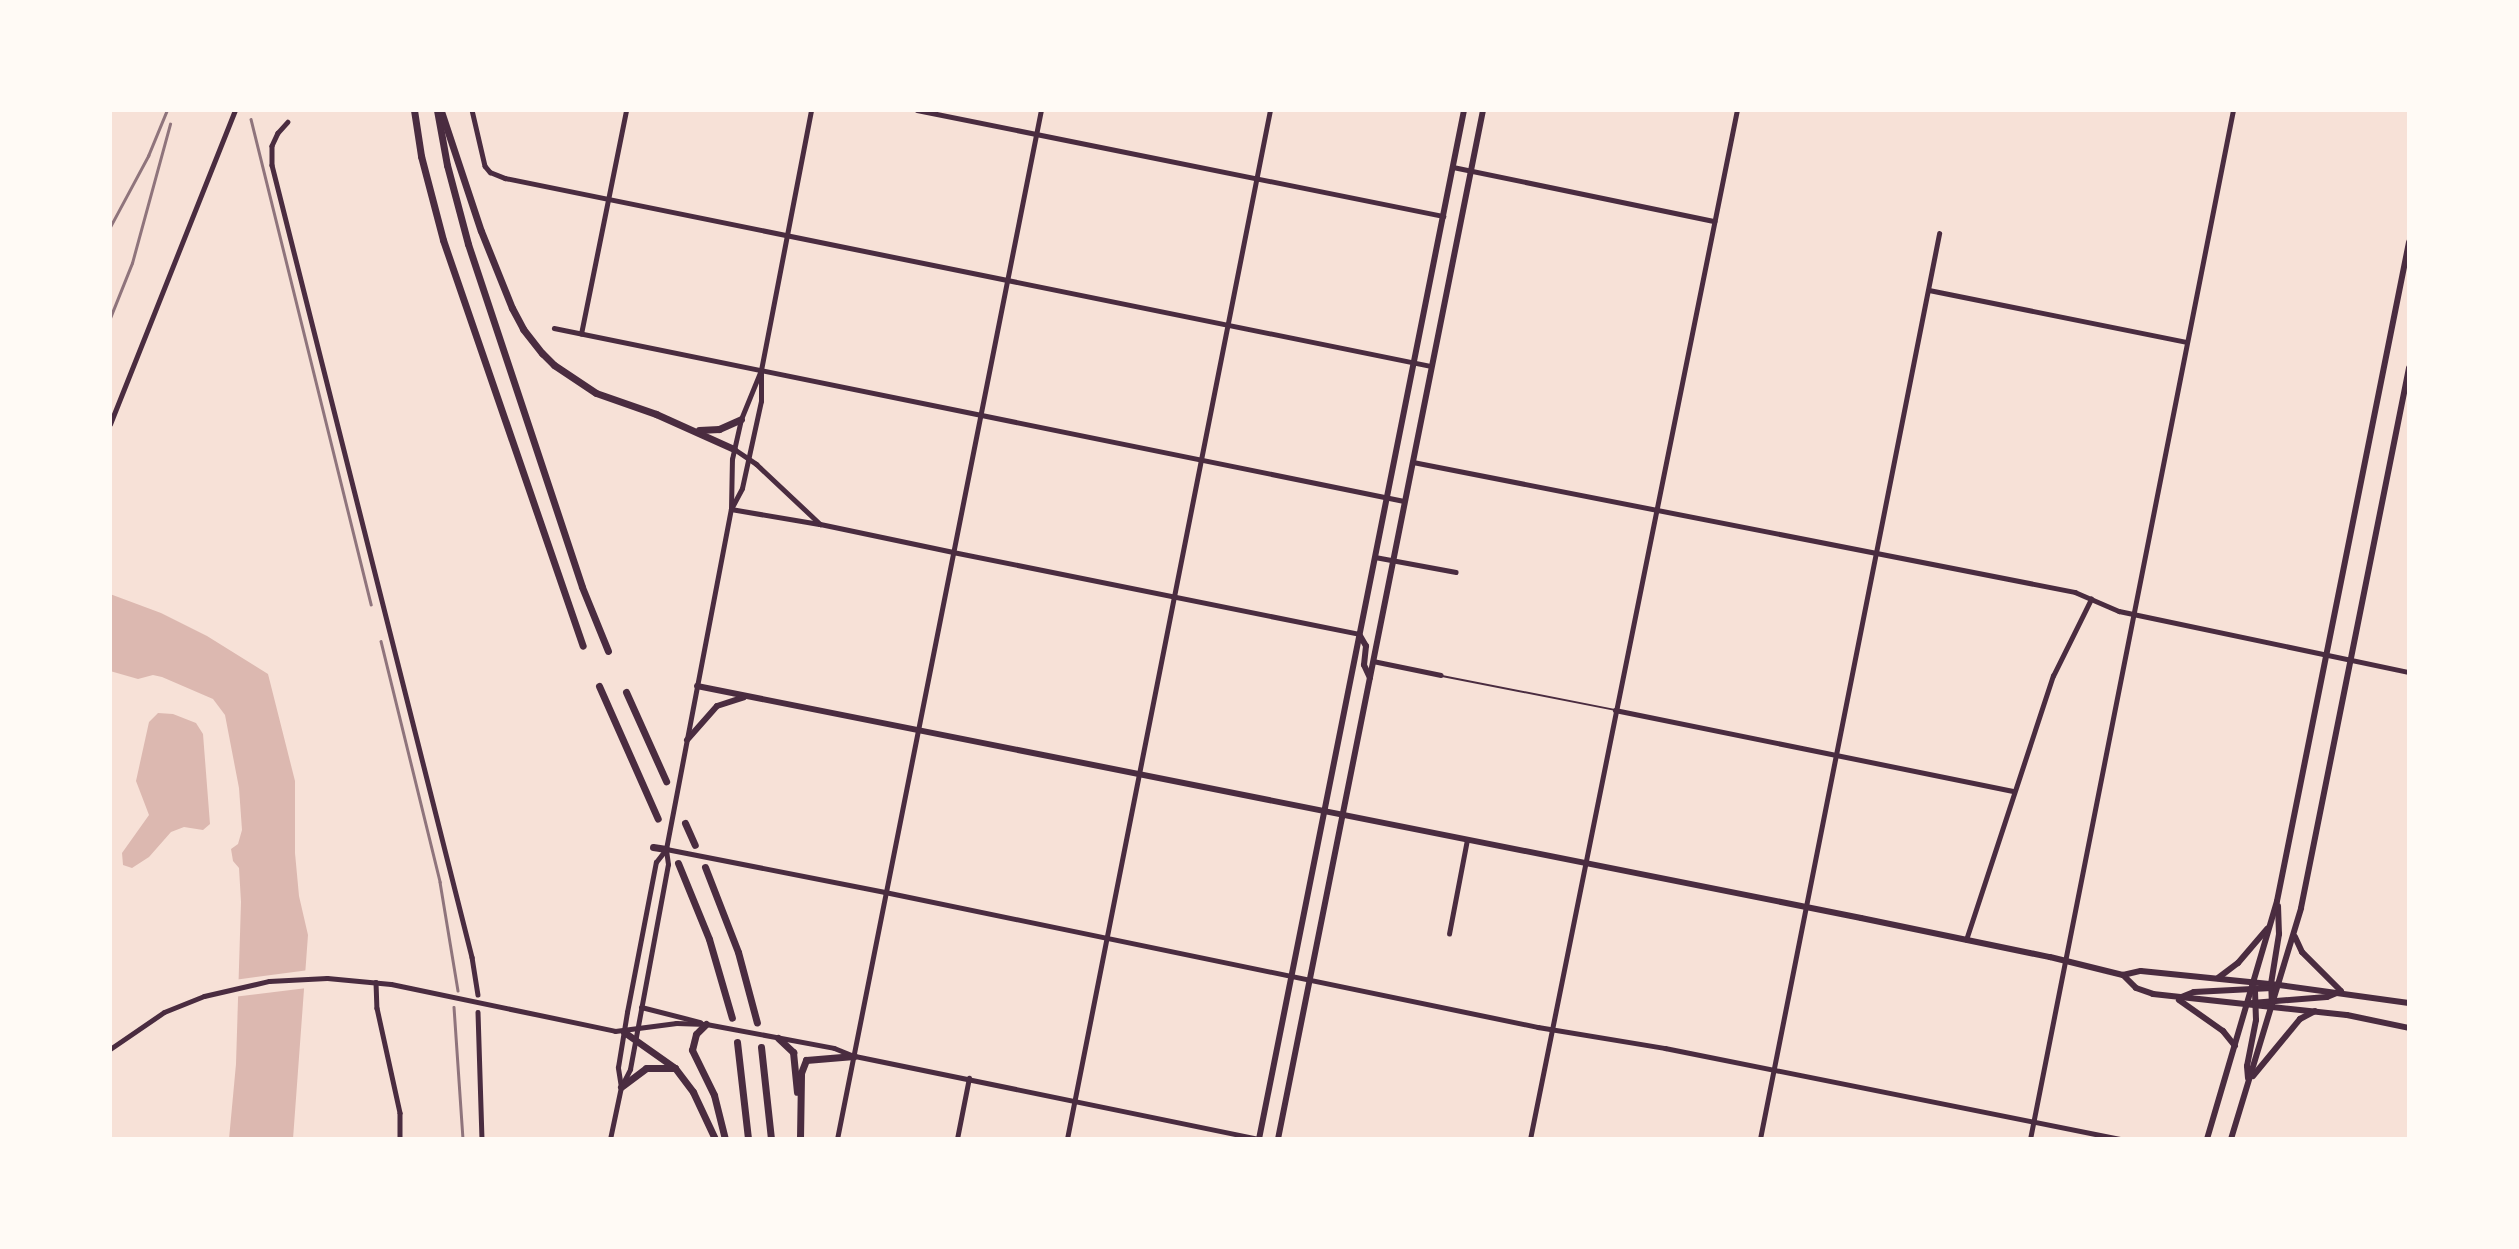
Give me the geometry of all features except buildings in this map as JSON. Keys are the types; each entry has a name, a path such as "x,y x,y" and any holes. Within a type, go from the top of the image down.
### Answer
{"highway":[{"path":"414,110 421,156 443,240 583,646"},
{"path":"439,110 503,286 523,329 542,353 554,365 596,393 695,430 734,449"},
{"path":"439,110 447,165 468,244 582,587 608,651"},
{"path":"695,430 719,429 741,419"},
{"path":"599,686 658,819"},
{"path":"626,692 666,780"},
{"path":"685,823 695,845"},
{"path":"653,847 666,849"},
{"path":"678,863 709,939 733,1018"},
{"path":"705,867 738,952 757,1023"},
{"path":"706,1024 694,1039 692,1050 714,1095 725,1139"},
{"path":"624,1032 675,1068 694,1092 715,1139"},
{"path":"775,1037 793,1052 800,1139"},
{"path":"737,1042 748,1139"},
{"path":"761,1047 771,1139"},
{"path":"799,1110 801,1073 806,1060 854,1056"},
{"path":"621,1087 642,1069 656,1066 675,1068"}],"main road":[{"path":"1260,1139 1464,110"},
{"path":"1278,1139 1483,110"},
{"path":"2249,1081 2247,1066 2255,1030 2254,988 2277,901 2409,242"},
{"path":"2231,1139 2294,935 2409,368"},
{"path":"1359,634 1366,646 1364,665 1370,678"},
{"path":"697,686 919,728 1805,907 2123,975 2141,971 2216,979 2254,988"},
{"path":"687,740 717,706 748,696"},
{"path":"2273,1003 2271,986 2279,934 2277,901"},
{"path":"2216,979 2238,963 2270,925"},
{"path":"2294,935 2302,952 2342,991"},
{"path":"2123,975 2136,988 2178,999 2253,1004 2327,997 2342,991"},
{"path":"2178,999 2194,992 2280,985 2342,991 2409,1003"},
{"path":"2178,999 2223,1031 2235,1046"},
{"path":"2273,1003 2409,1028"},
{"path":"2207,1139 2235,1046 2253,1004"},
{"path":"2249,1081 2300,1019 2315,1011"}],"street":[{"path":"110,424 235,110"},
{"path":"471,110 485,166 490,172 505,178 1431,366"},
{"path":"581,334 626,110"},
{"path":"731,509 742,488 761,401 761,370 811,110"},
{"path":"917,110 1443,216"},
{"path":"837,1139 1041,110"},
{"path":"1067,1139 1270,110"},
{"path":"1530,1139 1737,110"},
{"path":"2030,1139 2233,110"},
{"path":"288,122 278,133 272,146 272,165 472,957 478,995"},
{"path":"1453,167 1714,220"},
{"path":"1760,1139 1939,234"},
{"path":"1929,290 2186,342"},
{"path":"554,328 1404,501"},
{"path":"610,1139 621,1087 630,1069 666,876 666,849 731,509 729,486 734,449 741,419 761,370"},
{"path":"734,449 749,459 820,524"},
{"path":"1412,461 2075,592 2133,614 2409,672"},
{"path":"731,509 820,524 1359,634"},
{"path":"1376,557 1456,572"},
{"path":"1966,940 2053,676 2091,599"},
{"path":"1373,661 1441,675"},
{"path":"1615,710 2014,791"},
{"path":"1449,933 1467,840"},
{"path":"666,849 1551,1028 1774,1069 2121,1139"},
{"path":"621,1087 618,1067 624,1032 658,858 666,849"},
{"path":"110,1049 164,1012 219,991 269,981 327,978 405,987 624,1032 637,1027 676,1023 706,1024"},
{"path":"376,982 377,1008 400,1113 400,1139"},
{"path":"641,1007 706,1024 834,1048 854,1056 1260,1139"},
{"path":"478,1012 482,1139"},
{"path":"957,1139 969,1079"}],"lane":[{"path":"1441,675 1615,710"}],"shaded area":[{"path":"110,594 161,613 207,636 268,674 295,781 295,853 299,896 308,935 293,1139 229,1139 236,1064 241,902 239,868 233,861 231,849 238,844 242,830 239,788 225,715 213,699 162,677 153,675 138,679 110,671"},
{"path":"158,713 173,714 196,723 203,734 210,824 203,830 184,827 171,832 149,857 132,868 123,865 122,853 149,815 136,781 149,722"}],"pier":[{"path":"309,970 307,988 233,997 234,980"}],"railway":[{"path":"110,227 148,156 167,110"},
{"path":"251,119 371,604"},
{"path":"110,318 132,263 170,124"},
{"path":"381,641 440,882 458,991"},
{"path":"454,1007 463,1139"}]}
